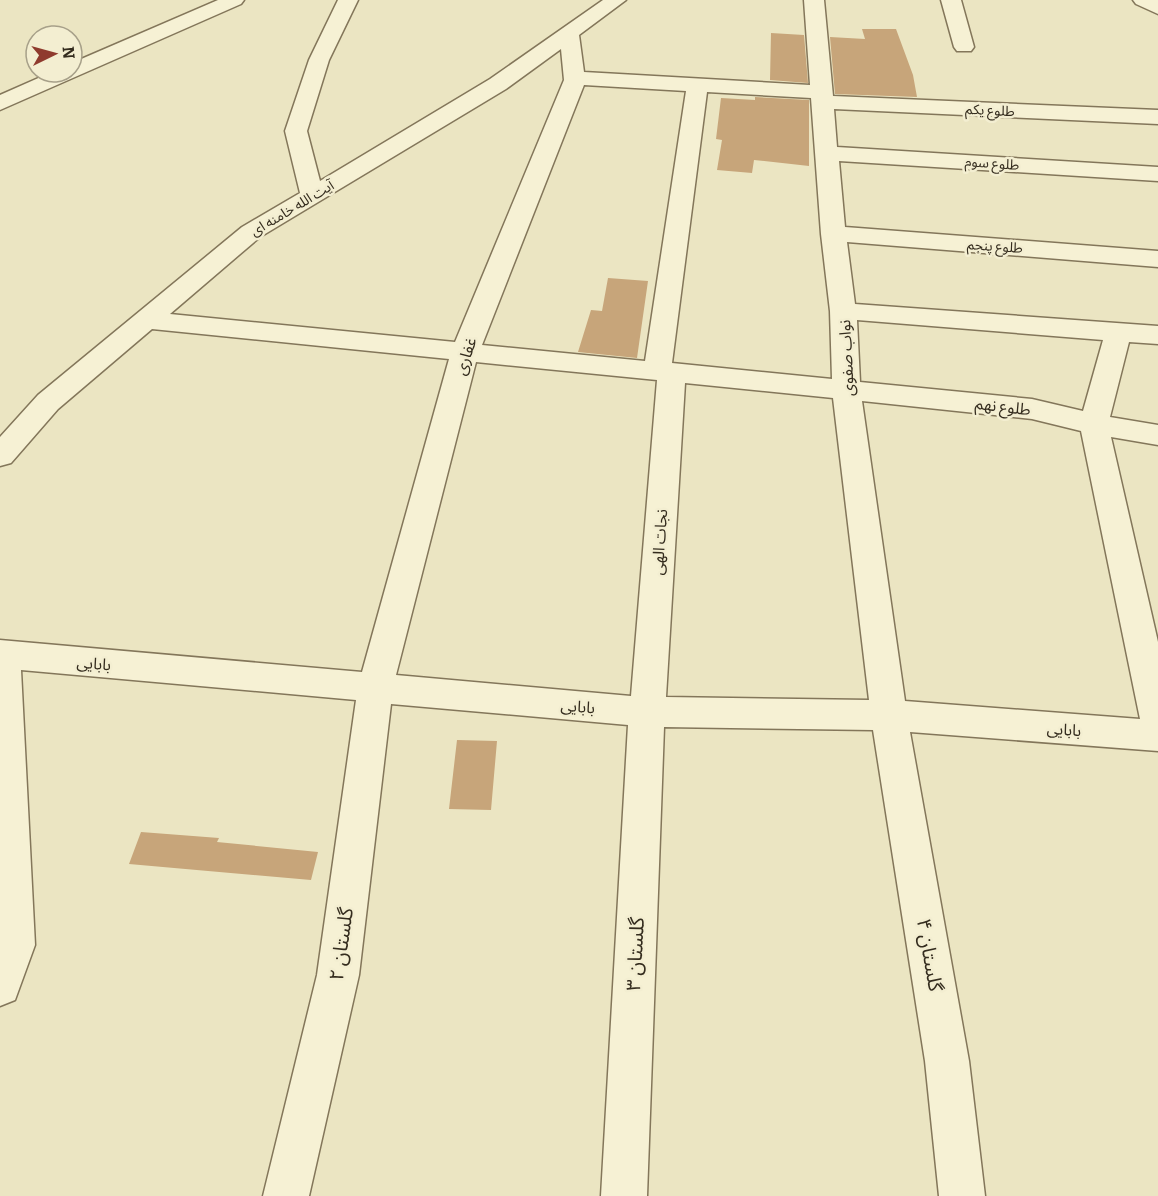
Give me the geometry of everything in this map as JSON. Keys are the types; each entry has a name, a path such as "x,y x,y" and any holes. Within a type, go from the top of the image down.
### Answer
{"street":[{"path":"84,66 234,0"},
{"path":"312,195 296,131 319,60 348,0"},
{"name":"آیت الله خامنه ای","path":"0,456 48,402 251,232 498,84 616,0"},
{"name":"نواب صفوی","path":"814,0 825,153 843,311 846,389 889,715"},
{"path":"951,0 964,47"},
{"path":"1143,0 1158,8"},
{"name":"غفاری","path":"375,688 465,352 574,78 568,34"},
{"name":"طلوع یکم","path":"574,78 697,85 821,97 1158,117"},
{"path":"0,103 44,84"},
{"name":"نجات الهی","path":"647,712 665,371 697,85"},
{"name":"طلوع سوم","path":"825,153 1158,174"},
{"name":"طلوع پنجم","path":"833,234 1158,259"},
{"path":"843,311 1158,335"},
{"name":"طلوع نهم","path":"147,320 1032,409 1094,424 1158,435"},
{"path":"1118,333 1094,424 1158,721"},
{"path":"0,986 15,945 1,654"},
{"name":"بابایی","path":"1,654 647,712 889,715 1158,736"},
{"name":"گلستان ۲","path":"286,1196 338,975 375,688"},
{"name":"گلستان ۳","path":"624,1196 647,712"},
{"name":"گلستان ۴","path":"889,715 947,1061 962,1196"}],"building":[{"path":"862,29 896,29 913,75 917,97 835,94 830,37 865,39"},
{"path":"771,33 804,35 808,83 770,80"},
{"path":"755,97 809,100 809,166 754,160 752,173 717,170 722,140 716,139 721,98 755,100"},
{"path":"608,278 648,281 637,358 578,352 591,310 602,311"},
{"path":"457,740 497,741 491,810 449,809"},
{"path":"141,832 219,838 217,842 318,852 311,880 129,864"}]}
